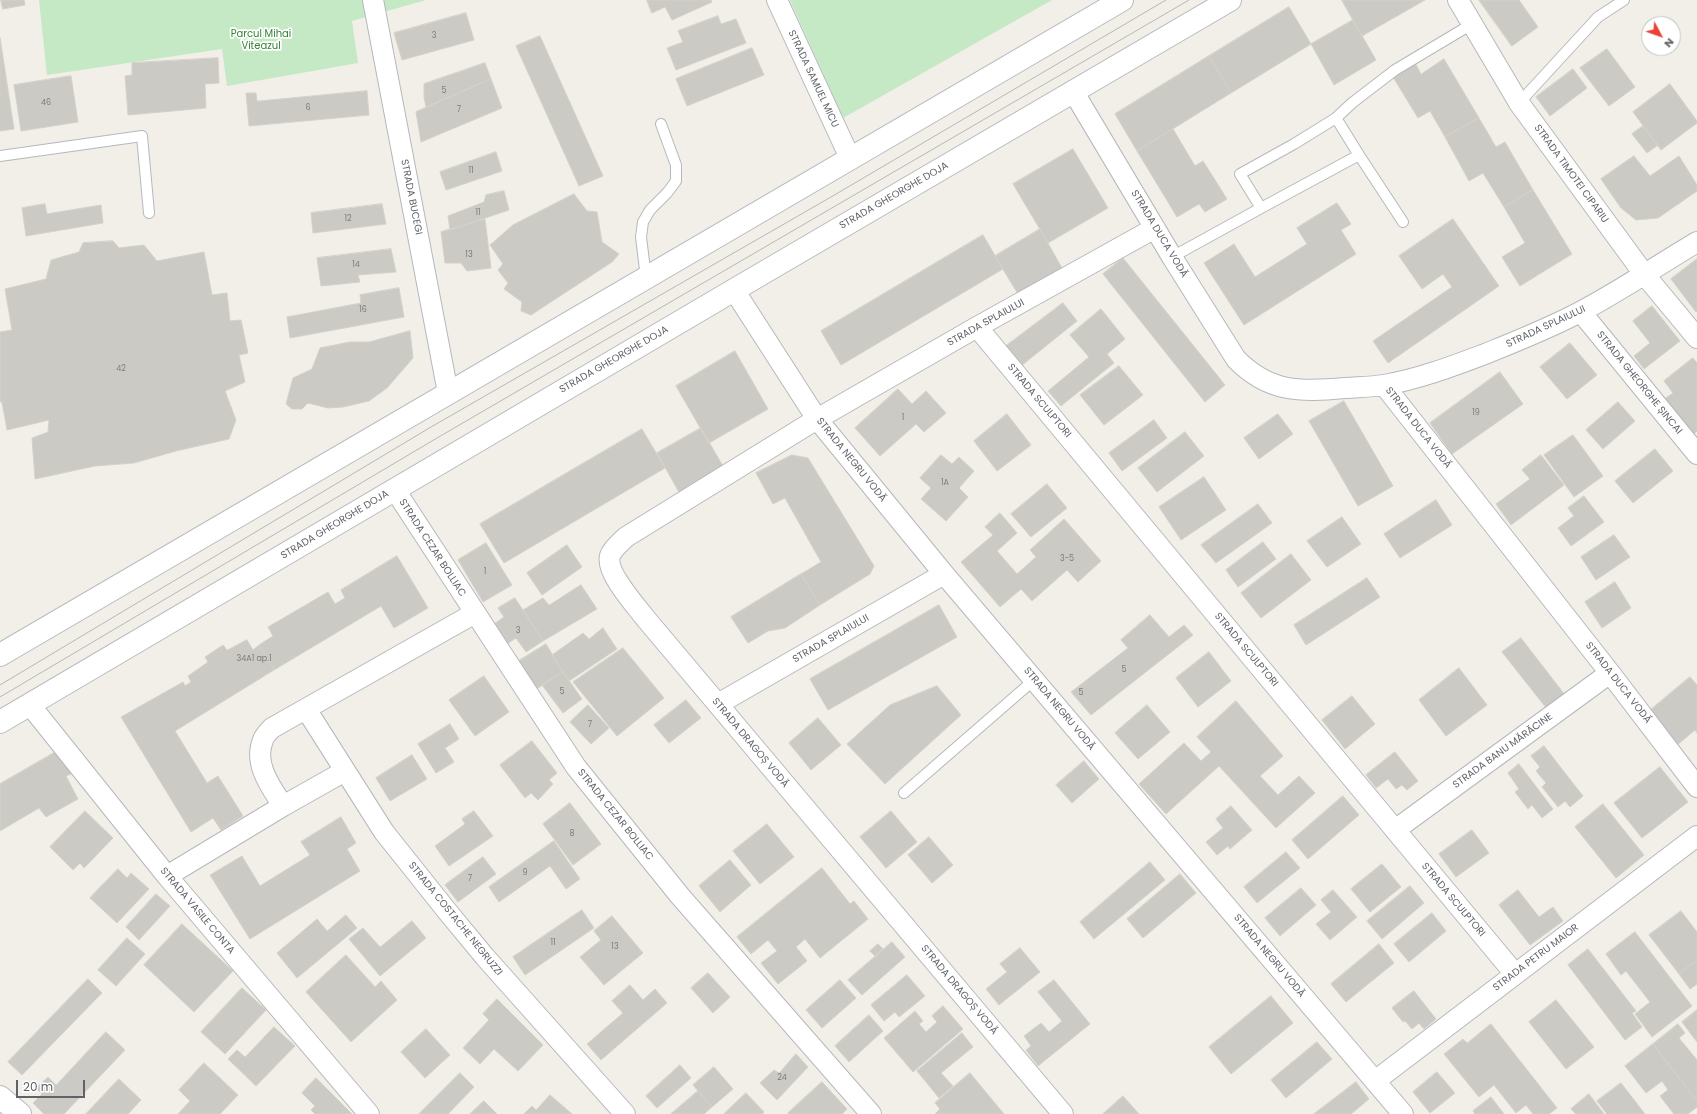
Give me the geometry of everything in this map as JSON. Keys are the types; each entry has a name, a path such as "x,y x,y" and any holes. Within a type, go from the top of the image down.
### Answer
{"main road":[{"path":"0,655 1122,0"},
{"name":"STRADA GHEORGHE DOJA","path":"0,722 1230,0"},
{"path":"0,1097 20,1114"}],"street":[{"name":"STRADA BUCEGI","path":"373,0 448,393"},
{"name":"STRADA SAMUEL MICU","path":"777,0 850,158"},
{"name":"STRADA TIMOTEI CIPARIU","path":"1458,0 1519,103 1644,274 1697,338"},
{"name":"STRADA DUCA VODĂ","path":"1073,91 1172,257 1236,359 1247,371 1258,378 1275,386 1292,390 1316,390 1384,385 1610,673 1697,787"},
{"name":"STRADA SPLAIULUI","path":"817,419 977,327 1155,228"},
{"name":"STRADA SPLAIULUI","path":"1384,385 1455,365 1547,328 1581,312 1697,242"},
{"name":"STRADA NEGRU VODĂ","path":"734,290 817,419 944,574 1403,1114"},
{"name":"STRADA GHEORGHE ȘINCAI","path":"1581,312 1697,454"},
{"name":"STRADA SCULPTORI","path":"977,327 1515,974"},
{"name":"STRADA DRAGOȘ VODĂ","path":"817,419 626,537 610,556 610,568 621,586 646,619 1063,1114"},
{"name":"STRADA CEZAR BOLLIAC","path":"395,490 474,613 581,773 680,896 871,1114"},
{"name":"STRADA SPLAIULUI","path":"718,704 944,574"},
{"path":"283,806 266,778 260,758 263,739 272,728 474,613"},
{"name":"STRADA BANU MĂRĂCINE","path":"1395,830 1610,673"},
{"name":"STRADA VASILE CONTA","path":"30,705 167,876 369,1114"},
{"name":"STRADA COSTACHE NEGRUZZI","path":"306,709 384,832 485,957 625,1114"},
{"path":"167,876 283,806 345,771"},
{"name":"STRADA PETRU MAIOR","path":"1375,1081 1697,836"}],"lane":[{"path":"1519,103 1598,17 1624,0"},
{"path":"1261,208 1240,174 1294,144 1336,118 1352,103 1395,70 1472,24"},
{"path":"1336,118 1403,222"},
{"path":"646,278 641,237 643,222 650,210 667,193 676,181 676,165 660,124"},
{"path":"0,156 142,136 149,213"},
{"path":"1172,257 1360,155"},
{"path":"904,793 1034,680"}],"green space":[{"name":"Parcul Mihai Viteazul","path":"39,0 426,0 352,21 358,63 227,86 222,49 47,75"},
{"path":"790,0 1052,0 843,118"}],"building":[{"path":"1,0 24,0 25,5 3,9"},
{"path":"647,0 711,0 712,2 672,20 665,7 652,13"},
{"path":"1342,0 1425,0 1362,36"},
{"path":"1479,0 1519,0 1538,27 1512,46"},
{"path":"1289,7 1311,44 1231,93 1209,56"},
{"path":"466,13 474,40 402,60 394,33"},
{"path":"718,16 721,24 736,19 746,43 676,70 667,48 683,42 678,31"},
{"path":"1353,20 1376,60 1334,85 1311,44"},
{"path":"540,36 603,176 579,186 516,46"},
{"path":"0,38 14,129 0,131"},
{"path":"752,48 764,75 687,106 676,79"},
{"path":"1607,49 1635,87 1609,106 1580,68"},
{"path":"1209,56 1231,93 1137,151 1115,114"},
{"path":"218,58 219,83 205,84 206,108 128,115 125,76 132,75 132,63"},
{"path":"1444,59 1479,118 1445,137 1430,111 1418,118 1393,77 1415,63 1421,74"},
{"path":"485,63 491,79 426,107 424,84"},
{"path":"1573,69 1587,88 1550,116 1536,97"},
{"path":"71,76 78,122 21,131 14,85"},
{"path":"491,79 502,108 421,142 416,112"},
{"path":"1670,84 1697,123 1661,150 1633,112"},
{"path":"367,91 369,115 249,126 246,93 256,93 257,101"},
{"path":"1479,118 1496,147 1505,142 1533,190 1504,207 1483,173 1469,181 1445,137"},
{"path":"1643,126 1658,145 1647,153 1632,134"},
{"path":"1173,129 1195,166 1203,161 1227,199 1205,212 1199,204 1177,217 1137,151"},
{"path":"1073,149 1108,208 1048,243 1013,184"},
{"path":"496,152 502,171 446,190 440,172"},
{"path":"1634,156 1650,176 1679,156 1697,185 1697,191 1658,218 1636,220 1621,208 1601,179"},
{"path":"1533,190 1572,254 1520,286 1502,257 1525,243 1504,207"},
{"path":"504,191 509,210 450,230 448,216 484,202 486,195"},
{"path":"574,194 587,211 597,212 602,242 619,254 612,262 531,315 521,311 522,302 504,289 508,283 498,270 503,264 490,245 513,225"},
{"path":"1337,203 1351,224 1341,230 1356,254 1244,325 1204,263 1234,244 1255,277 1307,244 1297,228"},
{"path":"45,204 47,214 101,205 103,223 26,236 22,208"},
{"path":"382,204 386,224 313,233 311,213"},
{"path":"485,219 491,268 467,271 461,263 445,263 441,232"},
{"path":"1453,219 1499,286 1388,363 1373,341 1452,287 1443,274 1422,289 1399,256"},
{"path":"1040,229 1062,268 1018,294 995,256"},
{"path":"983,235 1003,269 841,365 821,331"},
{"path":"113,241 119,248 144,245 157,261 204,252 212,295 227,293 230,321 241,320 248,353 239,355 245,382 225,391 236,420 229,439 176,451 134,463 95,466 35,479 32,438 48,432 49,420 7,430 2,402 0,402 0,332 12,330 5,289 46,279 51,260 79,252 83,243"},
{"path":"391,249 396,272 358,275 360,282 321,286 317,258"},
{"path":"1123,258 1225,385 1205,402 1103,274"},
{"path":"1697,259 1697,311 1696,312 1671,279"},
{"path":"399,288 404,317 290,338 287,317 361,303 360,295"},
{"path":"1063,303 1077,321 1021,366 1006,346"},
{"path":"1652,306 1680,341 1644,369 1634,356 1650,343 1633,321"},
{"path":"1101,309 1125,339 1107,354 1114,363 1061,406 1048,391 1089,357 1070,335"},
{"path":"410,331 413,358 387,388 369,401 343,407 328,408 308,403 302,409 292,409 286,404 293,378 312,369 320,348 350,342 369,342"},
{"path":"1570,343 1597,375 1567,399 1540,367"},
{"path":"735,351 768,409 709,443 676,386"},
{"path":"1693,358 1697,363 1697,431 1692,436 1663,400 1673,393 1664,381"},
{"path":"1119,366 1143,395 1104,425 1080,395"},
{"path":"1500,372 1523,404 1452,454 1430,423"},
{"path":"898,389 912,404 926,391 946,413 924,432 916,424 880,456 855,428"},
{"path":"1344,401 1393,486 1358,506 1309,421"},
{"path":"1618,402 1635,421 1603,449 1586,430"},
{"path":"1007,414 1031,445 997,471 974,441"},
{"path":"1278,414 1293,434 1259,459 1244,438"},
{"path":"1154,420 1167,438 1122,471 1109,453"},
{"path":"701,428 724,468 680,494 657,453"},
{"path":"642,429 665,468 504,563 480,524"},
{"path":"1185,432 1204,456 1157,492 1138,468"},
{"path":"1573,435 1603,476 1574,497 1544,455"},
{"path":"1655,449 1673,471 1633,503 1615,481"},
{"path":"792,455 808,458 874,566 870,574 820,605 801,574 821,562 785,498 773,504 756,473"},
{"path":"941,455 952,464 959,457 974,471 959,488 968,497 946,521 921,499 931,488 920,478"},
{"path":"1541,455 1564,485 1511,525 1496,504 1530,479 1522,470"},
{"path":"1204,477 1226,510 1181,540 1159,507"},
{"path":"1047,484 1067,508 1031,537 1011,514"},
{"path":"1584,496 1604,522 1571,546 1558,528 1574,516 1568,508"},
{"path":"1436,500 1452,525 1400,558 1384,534"},
{"path":"1258,504 1272,523 1216,563 1201,545"},
{"path":"1000,513 1017,533 997,551 1017,574 1036,557 1030,550 1064,519 1101,561 1078,582 1067,570 1032,601 1021,589 1000,607 961,562 993,535 985,527"},
{"path":"1342,517 1361,544 1327,567 1307,541"},
{"path":"1614,535 1630,557 1596,580 1581,557"},
{"path":"1263,542 1276,559 1238,587 1226,570"},
{"path":"486,543 512,585 483,602 458,560"},
{"path":"567,545 582,567 542,595 527,573"},
{"path":"1291,554 1311,580 1261,618 1241,593"},
{"path":"397,556 428,608 394,628 381,606 274,670 259,645 273,636 268,627 328,592 335,604 345,598 341,590"},
{"path":"801,574 820,605 785,628 768,631 748,643 731,617"},
{"path":"1367,578 1380,597 1306,645 1294,625"},
{"path":"1615,582 1631,608 1602,628 1585,602"},
{"path":"581,585 597,609 543,641 523,610 543,598 549,605"},
{"path":"515,598 543,641 526,652 516,638 507,644 494,624 504,617 498,608"},
{"path":"939,605 957,637 828,710 810,679"},
{"path":"1150,615 1169,637 1184,625 1193,635 1091,715 1071,692 1128,648 1121,640"},
{"path":"603,628 617,649 569,681 552,655 583,633 589,639"},
{"path":"1521,638 1565,695 1547,709 1502,652"},
{"path":"247,640 253,650 259,645 274,670 175,731 207,783 218,776 243,816 221,830 213,818 191,832 121,717 183,682 185,686 191,682 188,676 208,662 205,657 223,645 227,650"},
{"path":"546,644 563,672 535,690 517,662"},
{"path":"623,648 664,698 617,736 573,682"},
{"path":"1209,652 1231,681 1198,707 1176,678"},
{"path":"1459,668 1487,705 1446,736 1419,700"},
{"path":"563,672 582,699 563,713 542,685"},
{"path":"484,676 509,712 475,736 449,700"},
{"path":"1690,677 1697,685 1697,733 1695,730 1676,746 1648,712"},
{"path":"937,686 961,715 885,784 847,744 890,705"},
{"path":"1352,696 1375,724 1345,749 1322,720"},
{"path":"686,700 701,718 669,743 654,725"},
{"path":"1236,701 1283,756 1260,776 1278,795 1299,776 1315,793 1276,828 1219,766 1166,814 1139,784 1184,743 1201,761 1211,752 1197,737"},
{"path":"588,705 609,728 591,744 570,722"},
{"path":"1147,705 1170,732 1138,759 1115,733"},
{"path":"818,718 841,745 811,770 789,743"},
{"path":"450,724 459,739 445,748 454,762 436,773 418,744"},
{"path":"532,741 557,773 549,780 553,784 538,800 531,793 525,798 500,765"},
{"path":"1544,746 1583,796 1570,807 1565,801 1558,807 1542,787 1546,783 1536,771 1540,767 1531,756"},
{"path":"59,750 73,773 66,776 78,799 46,817 39,808 0,831 0,784"},
{"path":"1395,752 1418,781 1407,790 1402,785 1396,789 1388,779 1376,788 1366,775"},
{"path":"412,755 427,779 390,801 376,778"},
{"path":"1084,761 1099,779 1072,803 1056,785"},
{"path":"1519,764 1553,809 1542,818 1532,805 1528,809 1515,792 1519,789 1508,773"},
{"path":"1660,767 1688,802 1642,838 1614,803"},
{"path":"1343,796 1359,815 1308,859 1292,840"},
{"path":"570,803 601,844 573,865 543,824"},
{"path":"1603,804 1644,855 1616,878 1575,827"},
{"path":"1231,806 1252,830 1230,849 1228,846 1217,855 1206,842 1223,828 1216,819"},
{"path":"85,811 113,838 84,868 80,863 73,870 50,847"},
{"path":"474,811 493,836 449,866 435,846 465,824 462,819"},
{"path":"891,811 917,842 886,868 860,837"},
{"path":"341,817 356,843 347,849 360,871 250,939 210,875 242,856 260,886 310,855 301,842"},
{"path":"767,824 794,857 760,884 733,851"},
{"path":"1472,830 1489,853 1456,877 1439,854"},
{"path":"929,837 953,865 932,883 908,855"},
{"path":"554,841 580,879 566,889 550,866 499,902 489,887"},
{"path":"1286,852 1300,868 1257,903 1244,887"},
{"path":"483,857 496,874 458,902 445,885"},
{"path":"730,860 751,885 720,912 699,886"},
{"path":"1150,862 1165,880 1094,939 1080,922"},
{"path":"1382,864 1401,887 1370,912 1351,889"},
{"path":"822,868 850,904 854,901 868,919 820,958 805,939 796,947 807,961 778,984 761,963 777,951 768,940 751,954 737,937"},
{"path":"118,869 127,878 131,873 149,889 117,923 90,898"},
{"path":"1180,874 1196,893 1143,938 1127,919"},
{"path":"1410,886 1424,903 1382,939 1367,921"},
{"path":"1301,888 1316,905 1280,936 1265,918"},
{"path":"1333,890 1357,917 1330,940 1316,924 1331,912 1321,900"},
{"path":"1518,890 1539,917 1553,907 1563,921 1530,945 1499,905"},
{"path":"156,894 170,906 139,940 126,927"},
{"path":"582,910 594,928 525,975 513,957"},
{"path":"1681,911 1697,932 1697,960 1679,974 1649,935"},
{"path":"1432,913 1446,931 1409,962 1394,944"},
{"path":"346,915 357,928 297,978 277,953 317,919 327,931"},
{"path":"612,916 643,953 604,985 580,957 601,940 594,931"},
{"path":"412,921 426,938 380,976 349,939 363,928 380,947"},
{"path":"182,924 233,971 194,1012 144,965"},
{"path":"1635,932 1692,1006 1652,1037 1635,1014 1650,1002 1626,971 1621,975 1606,954"},
{"path":"127,938 145,954 116,986 98,970"},
{"path":"892,942 905,957 862,995 848,980"},
{"path":"878,944 883,949 875,956 870,951"},
{"path":"1379,944 1394,963 1346,1002 1331,984"},
{"path":"1020,948 1040,972 999,1005 986,989 1007,972 1000,964"},
{"path":"1588,949 1636,1011 1632,1013 1642,1027 1625,1040 1568,965"},
{"path":"346,955 375,987 381,981 397,1000 351,1042 306,992"},
{"path":"1697,960 1697,984 1690,989 1679,974"},
{"path":"708,973 730,997 713,1013 691,988"},
{"path":"907,975 925,996 899,1017 895,1012 884,1021 871,1005"},
{"path":"88,979 102,993 22,1075 8,1062"},
{"path":"840,980 856,998 822,1028 806,1010"},
{"path":"1054,980 1090,1024 1038,1066 1026,1050 1031,1046 1024,1036 1041,1023 1049,1032 1062,1021 1038,992"},
{"path":"630,985 643,1000 655,989 667,1003 601,1060 587,1044 623,1013 612,1001"},
{"path":"242,988 266,1010 225,1054 201,1032"},
{"path":"1414,991 1436,1019 1424,1029 1419,1023 1412,1029 1405,1021 1403,1022 1392,1008"},
{"path":"1271,996 1293,1023 1231,1074 1209,1047"},
{"path":"497,999 543,1045 518,1071 494,1049 480,1064 463,1048 489,1020 483,1014"},
{"path":"1556,1000 1594,1047 1566,1069 1529,1022"},
{"path":"943,1006 963,1029 913,1072 884,1038 915,1011 923,1021 919,1024 926,1032 937,1022 932,1016"},
{"path":"1697,1010 1697,1042 1682,1022"},
{"path":"869,1015 883,1031 849,1062 835,1046"},
{"path":"1491,1024 1557,1108 1549,1114 1533,1114 1526,1105 1516,1113 1494,1085 1479,1097 1444,1054 1463,1039 1467,1043"},
{"path":"1678,1024 1685,1033 1679,1038 1697,1060 1697,1101 1653,1044"},
{"path":"274,1027 295,1046 256,1086 228,1059 237,1050 245,1057"},
{"path":"426,1029 450,1055 425,1078 401,1052"},
{"path":"106,1032 125,1050 64,1114 44,1114 33,1103 42,1094 36,1088 48,1077 56,1085"},
{"path":"962,1033 973,1047 941,1073 953,1086 939,1098 917,1071"},
{"path":"1317,1042 1332,1059 1286,1098 1271,1080"},
{"path":"1653,1044 1697,1101 1697,1107 1688,1114 1674,1114 1660,1096 1668,1090 1662,1081 1646,1093 1625,1066"},
{"path":"796,1054 808,1067 777,1100 760,1083 774,1070 779,1073"},
{"path":"204,1063 238,1095 220,1114 178,1114 190,1101 179,1090"},
{"path":"680,1065 691,1078 657,1108 646,1096"},
{"path":"714,1067 733,1089 712,1107 693,1085"},
{"path":"1437,1072 1455,1093 1430,1113 1413,1092"},
{"path":"460,1073 474,1087 448,1114 419,1114"},
{"path":"970,1073 1004,1114 935,1114 940,1109 935,1103"},
{"path":"316,1078 352,1114 315,1114 311,1110 315,1106 302,1093"},
{"path":"119,1079 141,1100 128,1114 86,1114"},
{"path":"822,1082 847,1109 842,1114 788,1113"},
{"path":"1356,1082 1369,1099 1351,1114 1314,1114"},
{"path":"1621,1083 1645,1114 1607,1114 1597,1101"},
{"path":"698,1091 712,1107 704,1114 671,1114"},
{"path":"746,1093 764,1112 762,1114 724,1114"},
{"path":"1589,1094 1604,1114 1576,1114 1571,1109"},
{"path":"550,1095 572,1114 524,1114 532,1106 536,1110"},
{"path":"1123,1096 1139,1114 1103,1114"},
{"path":"1491,1097 1504,1114 1475,1114 1473,1111"},
{"path":"484,1101 497,1114 470,1114"}],"tram line":[{"path":"0,685 431,427 831,197 1166,0"},
{"path":"0,697 437,438 1189,0"}]}
